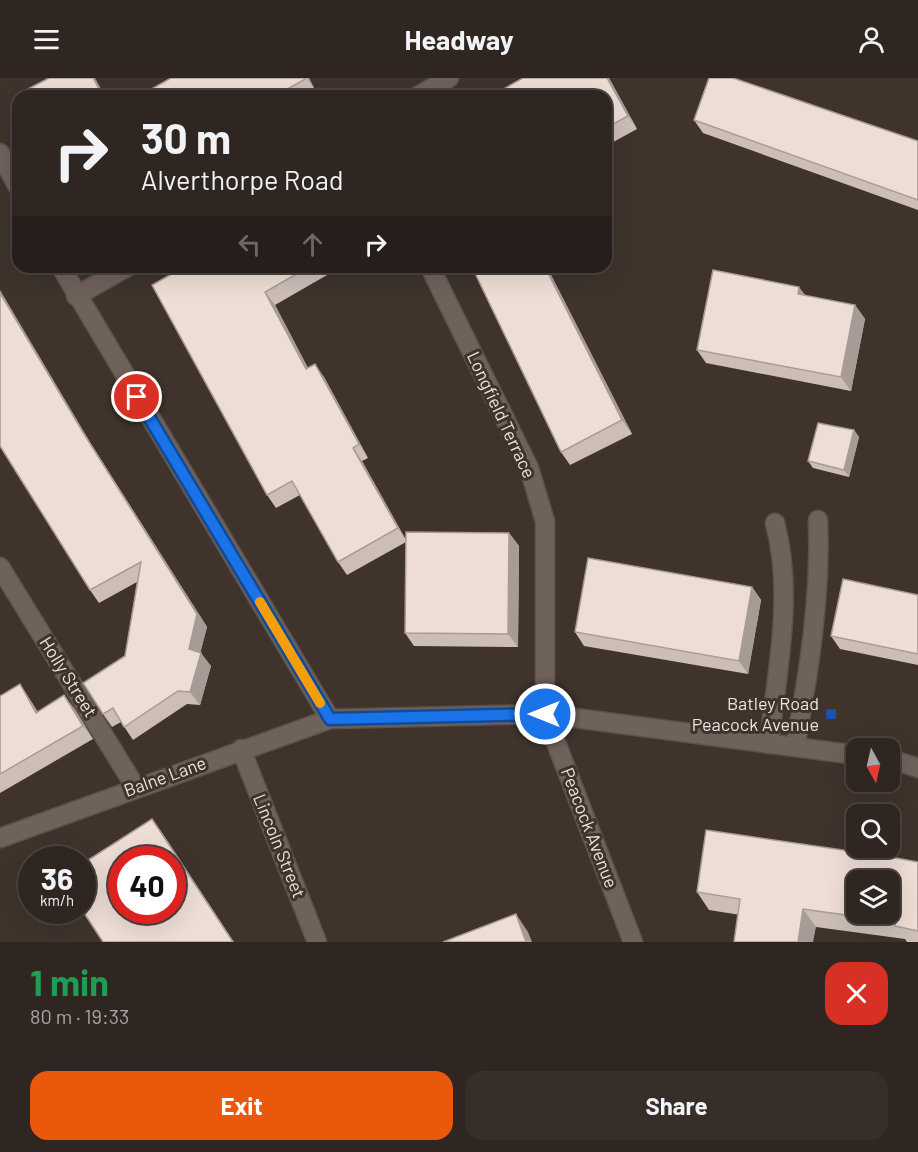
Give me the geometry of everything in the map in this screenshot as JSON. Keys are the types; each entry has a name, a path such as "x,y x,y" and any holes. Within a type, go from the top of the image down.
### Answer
{"street":[{"path":"428,90 449,78"},
{"path":"0,153 12,176"},
{"path":"64,273 330,719"},
{"path":"76,296 116,273"},
{"name":"Longfield Terrace","path":"432,273 529,468 545,521 545,714"},
{"path":"795,747 816,621 820,562 818,520"},
{"path":"769,744 784,585 782,549 775,523"},
{"name":"Holly Street","path":"0,567 136,788"},
{"name":"Balne Lane","path":"0,838 241,749 330,719 545,714 846,754"},
{"name":"Peacock Avenue","path":"545,714 633,942"},
{"name":"Lincoln Street","path":"241,749 317,942"},
{"path":"900,762 918,768"}],"building":[{"path":"49,78 93,78 100,90 26,90"},
{"path":"171,78 307,78 286,90 150,90"},
{"path":"523,78 607,78 628,116 612,125 612,90 502,90"},
{"path":"709,78 733,78 918,141 918,200 694,120"},
{"path":"713,270 799,287 798,294 855,305 841,377 697,350"},
{"path":"173,273 298,273 265,292 306,369 315,364 359,444 353,448 398,528 338,562 292,481 267,495 152,285"},
{"path":"475,273 548,273 622,420 561,452"},
{"path":"0,293 84,434 197,614 189,649 201,653 190,692 178,691 124,727 113,708 103,714 83,683 125,656 141,562 90,590 0,446"},
{"path":"818,423 854,430 844,470 808,461"},
{"path":"406,532 509,533 508,634 405,633"},
{"path":"588,558 752,587 739,661 575,632"},
{"path":"843,579 918,595 918,654 831,636"},
{"path":"20,684 36,713 64,695 83,726 0,774 0,696"},
{"path":"152,819 170,846 110,846"},
{"path":"706,830 846,850 846,858 896,858 918,862 918,931 895,926 900,924 900,870 846,870 846,915 803,909 798,942 734,942 740,899 697,892"},
{"path":"108,847 108,924 186,924 186,871 233,942 103,942 91,924 96,924 96,855"},
{"path":"516,914 526,942 443,942"}],"slow traffic":[{"path":"260,602 320,703"}],"place":[{"name":"Batley Road Peacock Avenue","path":"831,714"}],"route":[{"path":"137,397 330,719 442,714 545,714"}]}
